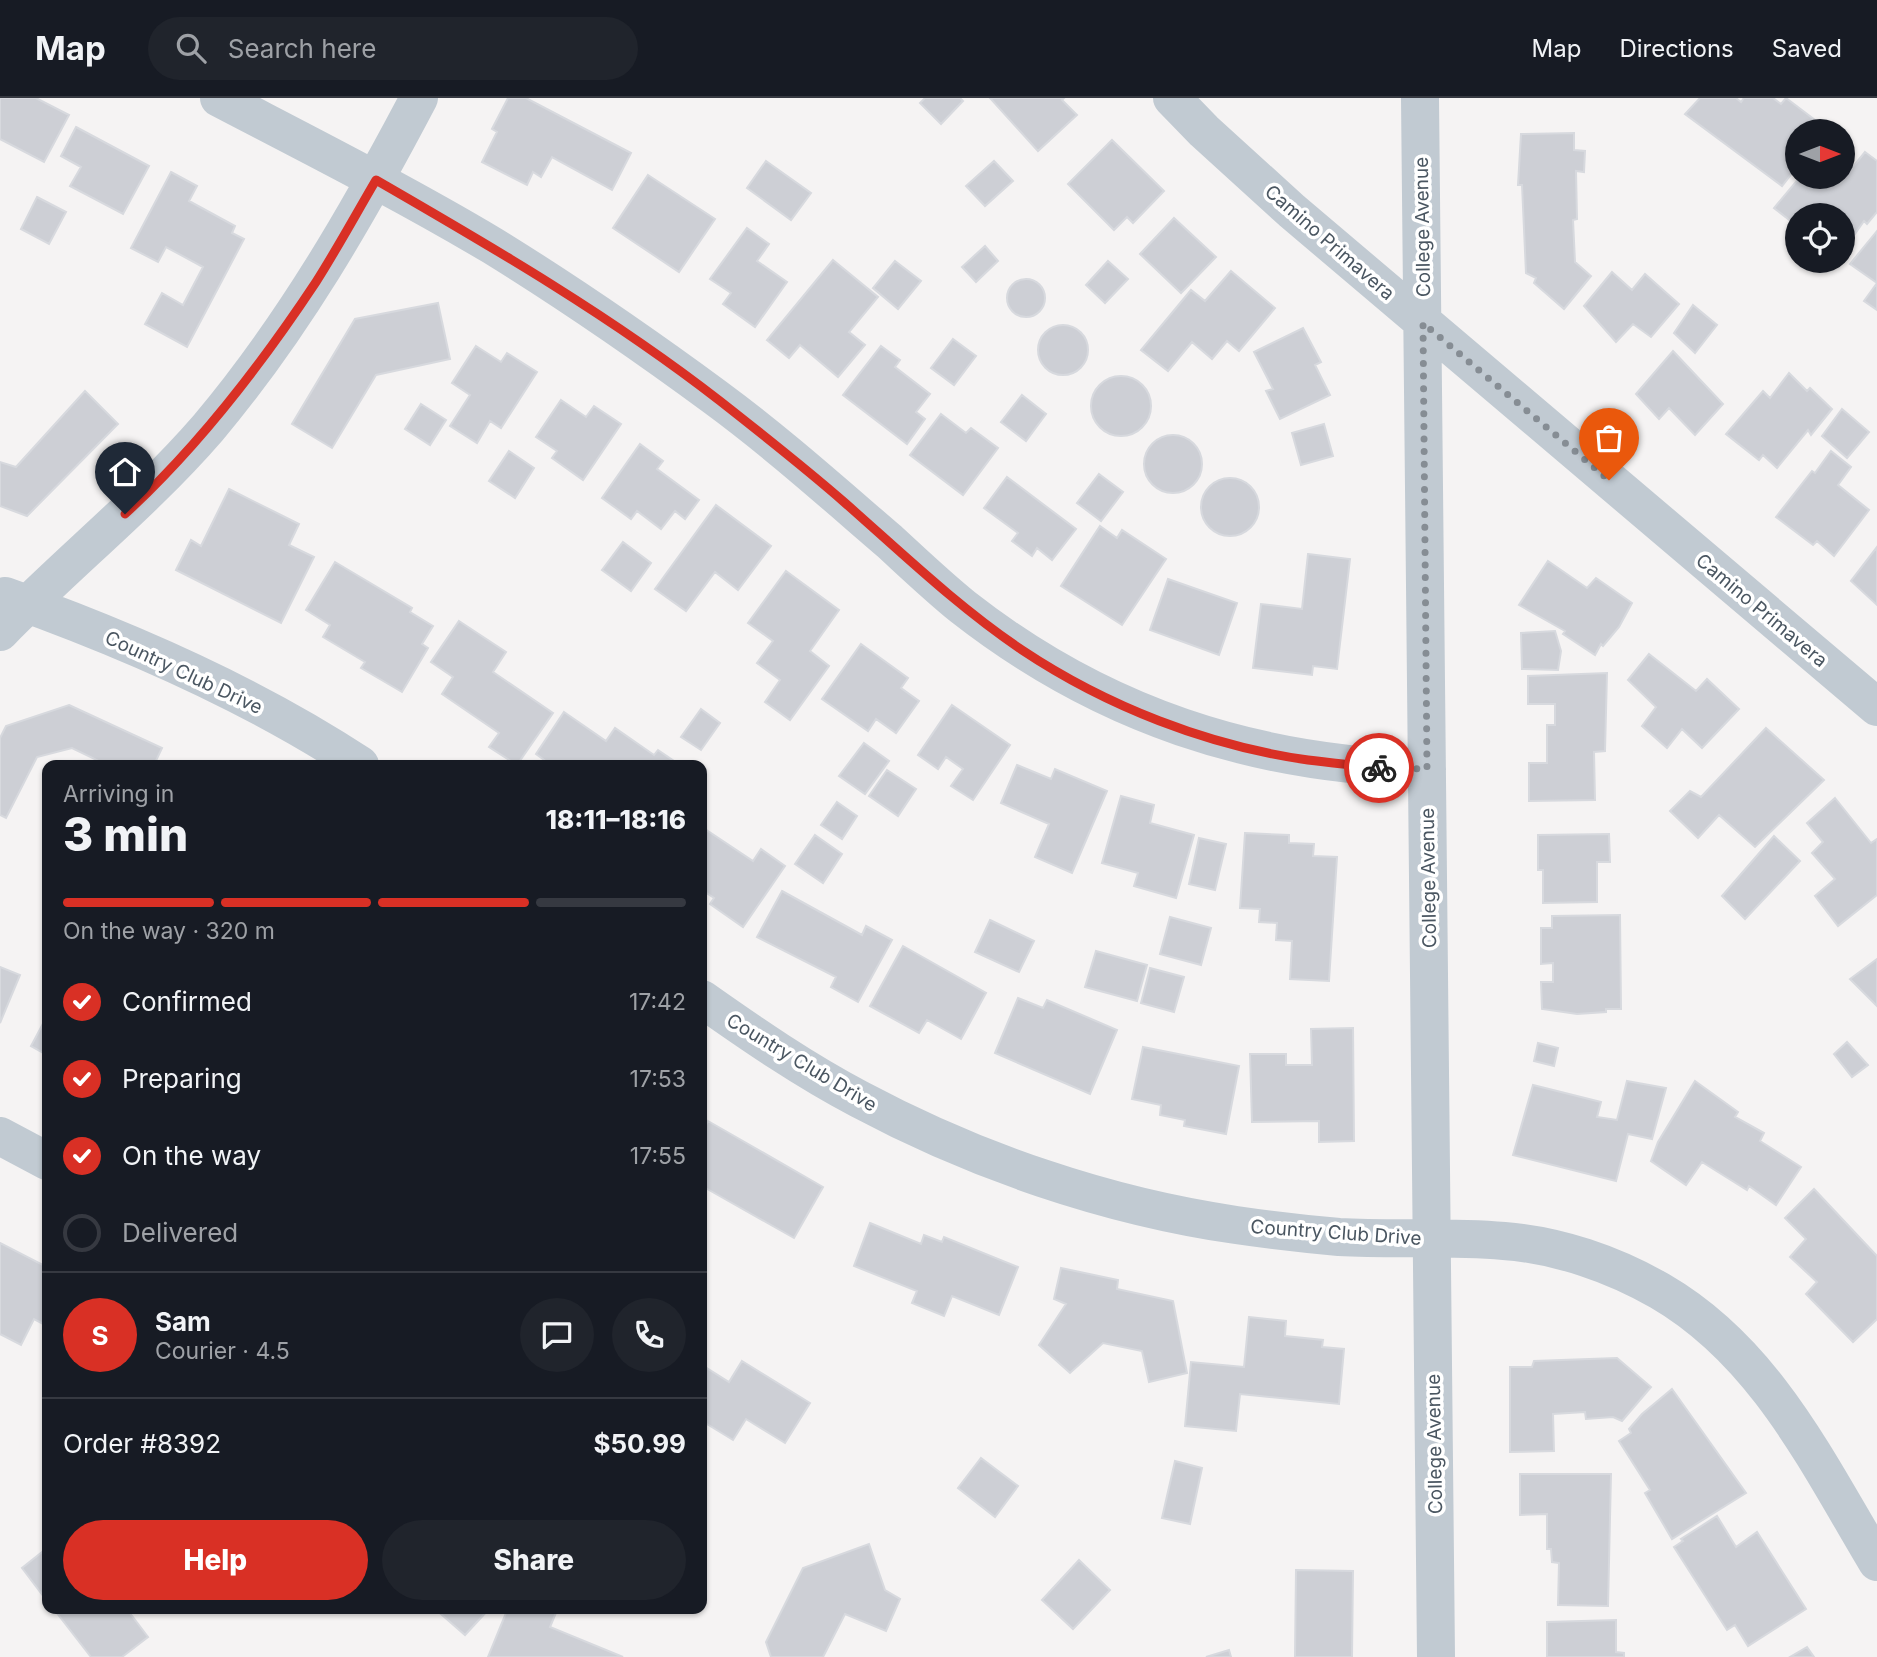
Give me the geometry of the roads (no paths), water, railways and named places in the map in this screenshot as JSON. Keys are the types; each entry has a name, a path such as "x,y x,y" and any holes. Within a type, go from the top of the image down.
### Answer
{"street":[{"path":"219,98 376,180 494,247 607,320 718,399 823,484 961,606 1023,651 1088,689 1158,720 1231,744 1306,760 1381,768 1427,769"},
{"path":"0,632 14,599 144,496 207,428 265,356 317,280 376,180 419,98"},
{"name":"Camino Primavera","path":"1172,98 1292,211 1877,707"},
{"name":"College Avenue","path":"1420,98 1436,1657"},
{"name":"Country Club Drive","path":"14,599 152,654 249,701 351,760"},
{"name":"Country Club Drive","path":"707,1003 769,1046 859,1100 953,1144 1032,1174 1132,1204 1234,1225 1338,1237 1504,1241 1570,1253 1607,1265 1661,1291 1710,1325 1748,1362 1781,1403 1877,1562"},
{"path":"0,1136 42,1158"}]}
